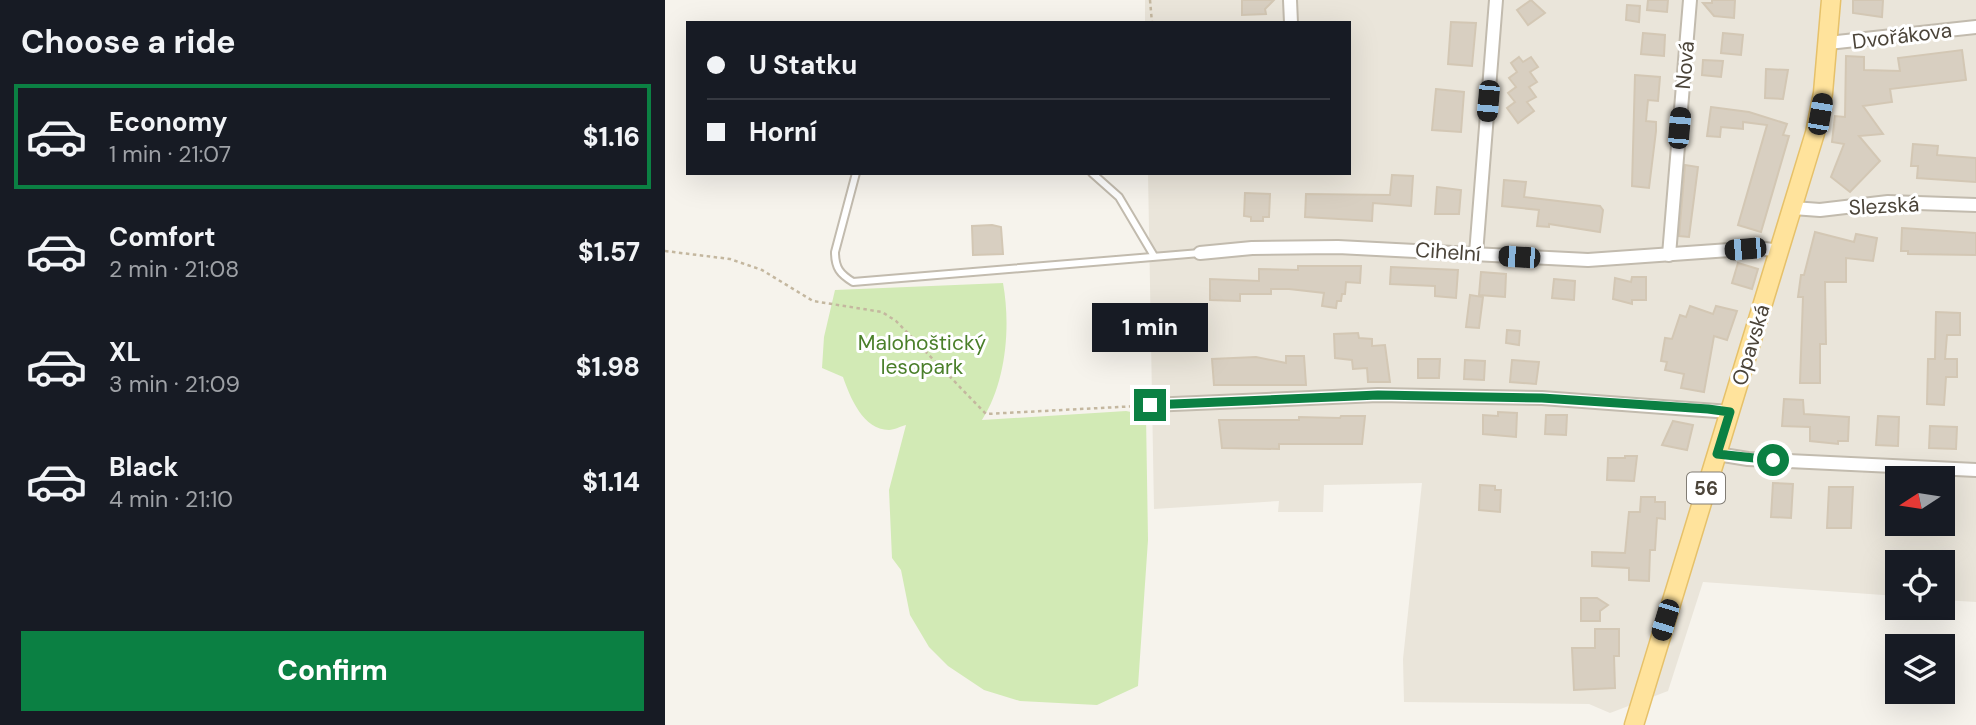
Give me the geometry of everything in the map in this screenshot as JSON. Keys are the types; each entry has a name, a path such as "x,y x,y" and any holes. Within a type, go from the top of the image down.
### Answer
{"main road":[{"name":"Opavská","path":"1634,725 1820,114 1831,0"}],"street":[{"path":"1290,0 1291,21"},
{"path":"1476,254 1496,0"},
{"name":"Nová","path":"1669,256 1690,0"},
{"name":"Dvořákova","path":"1828,43 1976,27"},
{"name":"Slezská","path":"1793,208 1820,210 1888,202 1976,205"},
{"name":"Cihelní","path":"1200,253 1309,247 1588,260 1758,248 1780,251"},
{"path":"1150,405 1378,395 1542,398 1730,412"},
{"path":"1717,454 1748,459 1976,470"}],"lane":[{"path":"855,175 835,252 835,264 840,274 853,282 1200,253"},
{"path":"1095,175 1119,197 1154,256"}],"path":[{"path":"1150,0 1152,21"},
{"path":"665,251 730,259 762,270 813,301 883,312 896,321 986,414 1126,406"}],"shaded area":[{"path":"1145,0 1976,0 1976,602 1955,601 1955,550 1885,550 1885,595 1703,582 1668,691 1610,713 1589,704 1404,702 1403,659 1422,483 1324,485 1323,512 1278,512 1279,501 1154,509 1148,175 1351,175 1351,21 1145,21"}],"green space":[{"name":"Malohoštický lesopark","path":"1003,283 1006,318 1004,354 997,389 982,420 1126,411 1146,415 1148,540 1138,686 1097,705 1020,701 984,690 948,666 929,647 910,615 901,570 892,558 889,490 906,425 889,430 872,425 859,411 843,377 822,368 824,337 835,290"}],"building":[{"path":"1242,0 1274,0 1265,9 1266,14 1242,15"},
{"path":"1531,0 1545,13 1528,25 1517,10"},
{"path":"1648,0 1668,0 1667,12 1647,10"},
{"path":"1712,0 1735,0 1734,18 1714,16 1703,3 1712,3"},
{"path":"1853,0 1883,0 1882,17 1853,13"},
{"path":"1627,5 1640,6 1639,22 1626,20"},
{"path":"1451,22 1476,23 1472,66 1448,64"},
{"path":"1643,33 1665,35 1664,56 1641,54"},
{"path":"1723,33 1743,35 1741,55 1721,53"},
{"path":"1962,50 1966,80 1890,89 1892,102 1863,106 1883,134 1859,136 1880,161 1850,192 1831,177 1844,144 1832,142 1835,116 1845,117 1846,56 1864,57 1864,70 1900,71 1898,58"},
{"path":"1519,57 1523,62 1531,57 1538,67 1530,72 1537,82 1529,87 1536,97 1527,102 1534,111 1518,123 1507,108 1515,102 1508,93 1516,87 1509,78 1517,72 1511,63"},
{"path":"1703,60 1723,61 1721,77 1702,75"},
{"path":"1766,69 1788,70 1783,99 1765,98"},
{"path":"1635,75 1660,77 1658,101 1648,100 1646,121 1656,122 1649,188 1632,186"},
{"path":"1436,89 1464,92 1461,132 1432,130"},
{"path":"1711,107 1749,112 1787,124 1783,135 1789,136 1761,232 1738,225 1767,125 1743,122 1743,129 1721,127 1720,137 1707,136"},
{"path":"1913,144 1938,146 1937,155 1976,158 1976,182 1917,178 1918,166 1911,166"},
{"path":"1685,165 1698,167 1689,237 1679,236"},
{"path":"1392,175 1413,176 1411,206 1373,203 1372,221 1305,217 1306,194 1390,195"},
{"path":"1504,180 1526,182 1524,197 1600,206 1603,210 1600,232 1549,224 1549,227 1537,226 1539,210 1502,206"},
{"path":"1437,187 1461,190 1459,214 1435,214"},
{"path":"1245,193 1270,194 1269,217 1263,217 1263,221 1251,221 1251,217 1244,216"},
{"path":"972,226 1001,227 1003,254 973,255"},
{"path":"1902,228 1976,233 1976,255 1908,254 1908,251 1901,251"},
{"path":"1815,232 1854,242 1856,234 1877,238 1873,261 1846,258 1846,282 1825,282 1826,344 1820,344 1820,383 1800,383 1803,297 1798,297 1801,275 1804,275"},
{"path":"1738,263 1758,269 1752,289 1732,283"},
{"path":"1298,266 1361,266 1360,283 1346,282 1345,294 1342,294 1341,301 1337,301 1336,308 1322,306 1324,293 1289,289 1271,289 1271,294 1240,294 1240,301 1210,300 1210,279 1259,281 1259,269 1298,270"},
{"path":"1391,267 1458,270 1456,298 1435,296 1435,286 1390,284"},
{"path":"1481,272 1506,274 1505,297 1479,295"},
{"path":"1632,277 1646,277 1646,300 1632,300 1632,304 1613,299 1615,278 1631,282"},
{"path":"1554,279 1575,281 1574,300 1552,298"},
{"path":"1470,295 1483,297 1479,328 1466,327"},
{"path":"1690,306 1713,314 1716,306 1737,311 1727,340 1714,336 1704,392 1681,388 1684,374 1665,370 1667,362 1661,361 1665,338 1672,339 1680,315 1686,317"},
{"path":"1936,312 1960,313 1960,335 1947,335 1945,359 1957,359 1957,377 1946,377 1944,405 1927,404 1928,359 1935,359"},
{"path":"1507,330 1520,331 1519,345 1506,343"},
{"path":"1358,333 1359,338 1372,339 1372,346 1385,345 1390,382 1368,382 1367,368 1353,369 1352,360 1335,358 1334,334"},
{"path":"1286,356 1304,356 1306,385 1214,385 1212,359 1256,357 1286,363"},
{"path":"1418,359 1440,359 1439,378 1418,378"},
{"path":"1465,360 1485,361 1484,380 1464,379"},
{"path":"1512,360 1539,362 1536,384 1510,382"},
{"path":"1784,399 1803,400 1804,414 1849,417 1848,441 1838,441 1838,444 1810,441 1810,427 1782,426"},
{"path":"1498,412 1517,413 1516,437 1483,434 1483,415 1498,416"},
{"path":"1546,415 1567,415 1566,435 1545,434"},
{"path":"1365,416 1362,444 1279,444 1279,449 1222,448 1219,420 1299,420 1299,417"},
{"path":"1878,416 1899,417 1898,446 1876,445"},
{"path":"1673,421 1693,425 1687,450 1662,445"},
{"path":"1930,426 1957,427 1956,449 1929,448"},
{"path":"1637,456 1634,481 1607,480 1608,458"},
{"path":"1773,483 1793,484 1791,518 1771,517"},
{"path":"1480,485 1495,486 1495,490 1501,490 1500,512 1479,510"},
{"path":"1829,487 1853,487 1851,528 1827,528"},
{"path":"1641,497 1655,497 1655,502 1665,502 1665,519 1657,518 1655,550 1650,550 1649,581 1629,580 1629,568 1592,566 1592,552 1625,553 1629,512 1640,512"},
{"path":"1581,598 1597,598 1608,605 1600,611 1600,621 1581,621"},
{"path":"1595,629 1619,629 1619,656 1614,656 1615,688 1574,690 1572,648 1595,648"}],"route":[{"path":"1150,405 1378,395 1542,398 1708,409 1730,412 1717,454 1734,458 1773,460"}]}
